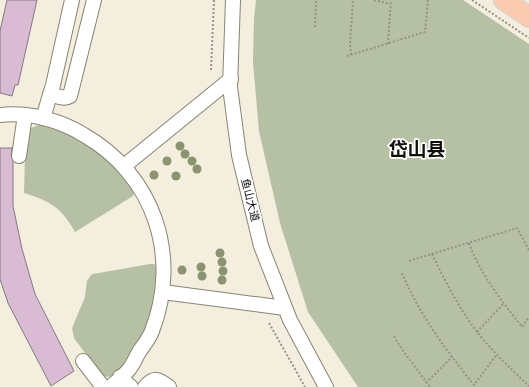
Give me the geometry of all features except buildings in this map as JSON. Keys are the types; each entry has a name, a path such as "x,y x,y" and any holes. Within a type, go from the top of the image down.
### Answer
{"highway":[{"path":"504,0 529,17"},
{"path":"522,0 529,4"}],"street":[{"path":"43,118 72,0"},
{"path":"50,94 64,98 70,96 94,0"},
{"name":"鱼山大道","path":"233,0 230,87 239,155 262,246 290,320 326,387"},
{"path":"124,166 231,78"},
{"path":"0,115 25,115 43,118 73,128 101,144 124,166 144,194 157,225 164,258 163,292 151,332 130,368 115,382"},
{"path":"19,156 25,115"},
{"path":"163,292 286,308"},
{"path":"82,361 103,387"},
{"path":"145,387 151,380 161,381 168,387"},
{"path":"115,382 132,387"}],"path":[{"path":"211,70 214,0"},
{"path":"315,28 316,0"},
{"path":"351,55 350,43 353,0"},
{"path":"374,0 390,4"},
{"path":"388,44 391,0"},
{"path":"347,56 425,32 428,0"},
{"path":"472,0 529,38"},
{"path":"410,261 517,228 529,250"},
{"path":"469,243 481,270 522,326 529,317"},
{"path":"432,254 455,300 477,332 529,386"},
{"path":"402,272 420,310 452,357 474,385 497,354"},
{"path":"477,332 504,303"},
{"path":"269,322 305,387"},
{"path":"394,336 401,348 430,387"},
{"path":"426,383 452,357"}],"green space":[{"path":"256,0 463,0 529,44 529,387 358,387 308,312 280,223 259,131 253,63"},
{"path":"40,125 69,135 94,149 125,179 134,192 133,196 75,232 65,217 54,206 41,199 24,193 27,135 31,129"},
{"path":"154,264 157,267 156,289 154,303 144,335 125,364 111,376 103,376 74,338 72,328 85,297 87,281 93,274"}],"district":[{"name":"岱山县","path":"417,149"}]}
